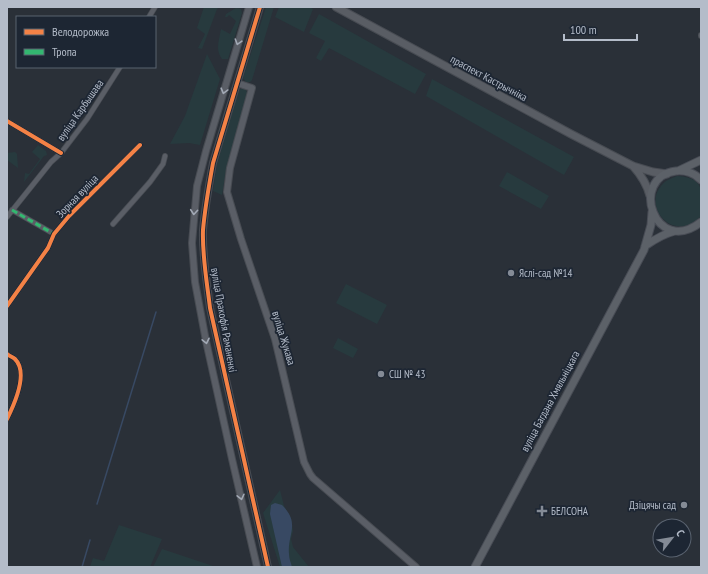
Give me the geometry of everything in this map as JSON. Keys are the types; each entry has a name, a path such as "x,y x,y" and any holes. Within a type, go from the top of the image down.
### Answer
{"main road":[{"name":"праспект Кастрычніка","path":"336,7 633,166 653,172 667,174"},
{"path":"650,196 653,187 659,179 667,174 678,171 701,160"},
{"name":"праспект Кастрычніка","path":"633,166 643,177 650,196"},
{"path":"678,171 689,172 701,180"},
{"name":"вуліца Багдана Хмяльніцкага","path":"475,567 645,246 651,225 652,212 650,196"},
{"path":"652,212 662,225 666,228 677,231"},
{"path":"697,227 701,222"},
{"name":"вуліца Багдана Хмяльніцкага","path":"645,246 655,238 666,233 697,227"}],"street":[{"path":"150,16 155,7"},
{"name":"вуліца Пракофія Раманенкі","path":"249,7 197,186 192,243 194,282 206,341 258,567"},
{"name":"вуліца Пракофія Раманенкі","path":"260,7 213,163 208,188 203,231 205,269 210,308 268,567"},
{"name":"вуліца Карбышава","path":"7,217 50,162 61,153 95,108 119,68"},
{"name":"вуліца Жукава","path":"237,83 252,88 230,168 227,192 243,246 275,338 304,462 313,478 416,567"},
{"path":"220,105 220,108 223,110 229,109"},
{"path":"7,121 61,153"},
{"name":"Зорная вуліца","path":"7,306 48,248 54,234 69,216 140,145"},
{"path":"113,224 164,164 165,156"},
{"path":"197,186 200,182 204,182 208,188"},
{"path":"12,210 54,234"},
{"path":"7,354 15,359 20,368 20,383 17,397 7,419"},
{"path":"232,459 234,462 238,463 241,461 242,456"}],"green space":[{"path":"204,7 220,7 217,9 202,49 198,48 205,34 197,28"},
{"path":"266,7 274,7 252,80 250,82 246,82 243,78"},
{"path":"279,7 309,7 313,9 304,32 275,17"},
{"path":"236,8 241,9 242,13 228,59 222,59 218,48 221,29 230,34 236,21 229,15 225,17 226,14"},
{"path":"319,14 426,74 415,94 329,48 321,61 316,58 325,41 309,33"},
{"path":"207,54 220,79 200,145 189,143 170,144 185,116"},
{"path":"432,79 574,157 564,175 426,96"},
{"path":"242,88 246,89 247,93 226,171 222,195 213,191 217,164 239,90"},
{"path":"38,145 46,151 47,155 44,156 24,182 25,173 29,174 40,159 32,152"},
{"path":"15,152 17,154 18,168 7,160 7,153"},
{"path":"507,172 549,196 541,209 499,186"},
{"path":"677,176 687,177 698,183 701,193 701,216 691,224 680,226 670,224 662,218 657,210 655,200 658,190 666,181"},
{"path":"346,284 387,305 377,324 336,303"},
{"path":"338,338 358,349 353,358 333,348"},
{"path":"280,490 284,506 291,518 293,531 291,539 293,547 309,567 280,567 263,513"},
{"path":"119,525 162,539 150,567 90,567 93,558 104,561"},
{"path":"162,549 216,567 153,567"}],"water":[{"path":"275,503 282,505 291,518 292,529 289,554 292,567 282,567 270,514 271,505"}],"waterway":[{"path":"97,504 156,312"},
{"path":"82,567 90,540"}],"marked path":[{"path":"12,210 54,234"}],"cycle path":[{"path":"260,7 213,163 205,213 203,240 210,308 268,567"},
{"path":"7,121 61,153"},
{"path":"7,306 48,248 54,234 69,216 140,145"},
{"path":"7,354 15,359 21,372 19,389 7,419"}],"place":[{"name":"Яслі-сад №14","path":"511,273"},
{"name":"СШ № 43","path":"381,374"},
{"name":"Дзіцячы сад","path":"684,505"},
{"name":"БЕЛСОНА","path":"542,511"}]}
